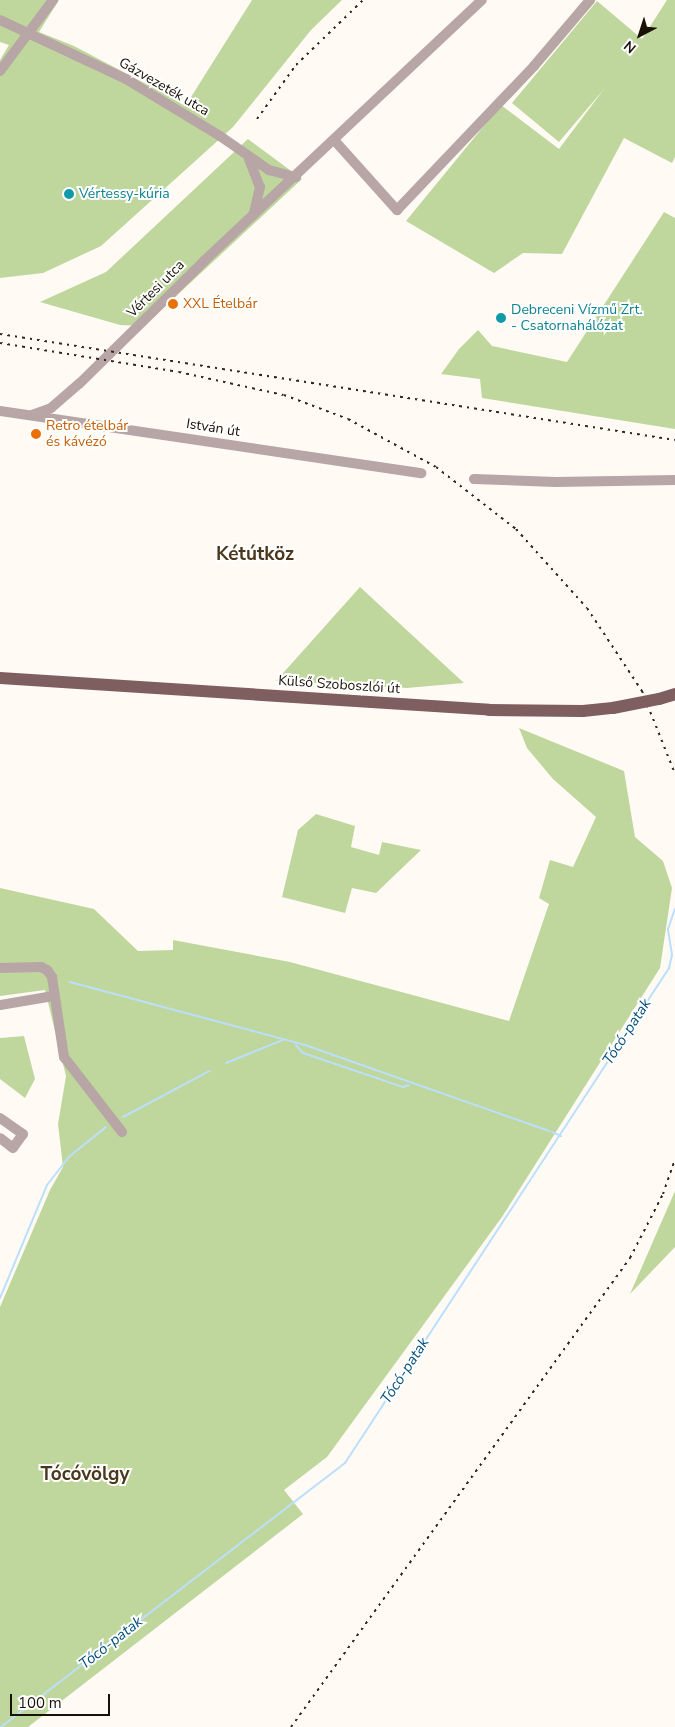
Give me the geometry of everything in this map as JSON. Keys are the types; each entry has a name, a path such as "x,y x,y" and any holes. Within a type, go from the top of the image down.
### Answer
{"main road":[{"name":"Külső Szoboszlói út","path":"0,678 489,710 582,711 613,708 675,694"}],"street":[{"path":"0,71 53,0"},
{"name":"Vértesi utca","path":"32,415 50,408 79,384 482,0"},
{"path":"335,141 397,210 534,66 590,0"},
{"name":"Gázvezeték utca","path":"0,20 162,99 246,155 255,168 260,188 256,210 249,221"},
{"path":"246,155 269,170 296,177"},
{"name":"István út","path":"0,411 421,472"},
{"path":"474,479 556,482 675,480"},
{"path":"0,968 40,967 52,977 53,996 64,1057 122,1132"},
{"path":"0,1004 53,996"},
{"path":"0,1118 23,1134 14,1148 0,1138"}],"green space":[{"path":"0,0 59,0 39,32 74,46 186,105 252,0 342,0 311,30 233,127 101,246 43,273 0,278 0,60 9,45 0,42"},
{"path":"667,0 675,0 675,157 672,163 624,138 562,254 523,253 494,273 406,221 501,105 559,149 604,89 559,142 512,103 597,1 642,39"},
{"path":"248,139 302,179 144,326 120,325 40,302 106,272"},
{"path":"664,212 675,218 675,429 482,398 480,379 441,374 459,349 478,330 492,346 567,362"},
{"path":"360,587 464,683 407,688 276,681"},
{"path":"519,728 624,771 635,837 663,861 672,888 660,968 502,1217 327,1457 284,1490 303,1514 28,1727 0,1727 0,1307 50,1190 63,1167 58,1124 66,1076 45,990 0,996 0,888 94,909 138,951 173,950 173,940 290,962 509,1021 549,904 539,898 550,860 573,867 596,817 553,779 527,748"},
{"path":"316,814 355,826 351,847 379,855 382,842 421,850 376,893 352,888 345,913 282,897 298,830"},
{"path":"24,1036 35,1079 25,1098 0,1079 0,1038"},
{"path":"675,1191 675,1247 630,1294"}],"waterway":[{"name":"Tócó-patak","path":"1,1727 345,1463 669,968 672,955 668,929 675,909"},
{"path":"70,982 305,1045 549,1131"},
{"path":"226,1063 283,1040"},
{"path":"296,1045 303,1053 403,1087 409,1085"},
{"path":"123,1117 209,1071"},
{"path":"0,1298 47,1185 70,1156 106,1127"},
{"name":"Tócó-patak","path":"552,1132 561,1136"}],"railway":[{"path":"257,119 296,65 363,0"},
{"path":"0,334 675,440"},
{"path":"0,343 179,372 284,395 348,419 436,467 516,529 587,608 642,691 675,774"},
{"path":"291,1727 630,1258 663,1194 675,1159"}],"place":[{"name":"Vértessy-kúria","path":"69,194"},
{"name":"XXL Ételbár","path":"173,304"},
{"name":"Debreceni Vízmű Zrt. - Csatornahálózat","path":"501,318"},
{"name":"Retro ételbár és kávézó","path":"36,434"}],"district":[{"name":"Kétútköz","path":"255,555"},
{"name":"Tócóvölgy","path":"85,1475"}]}
